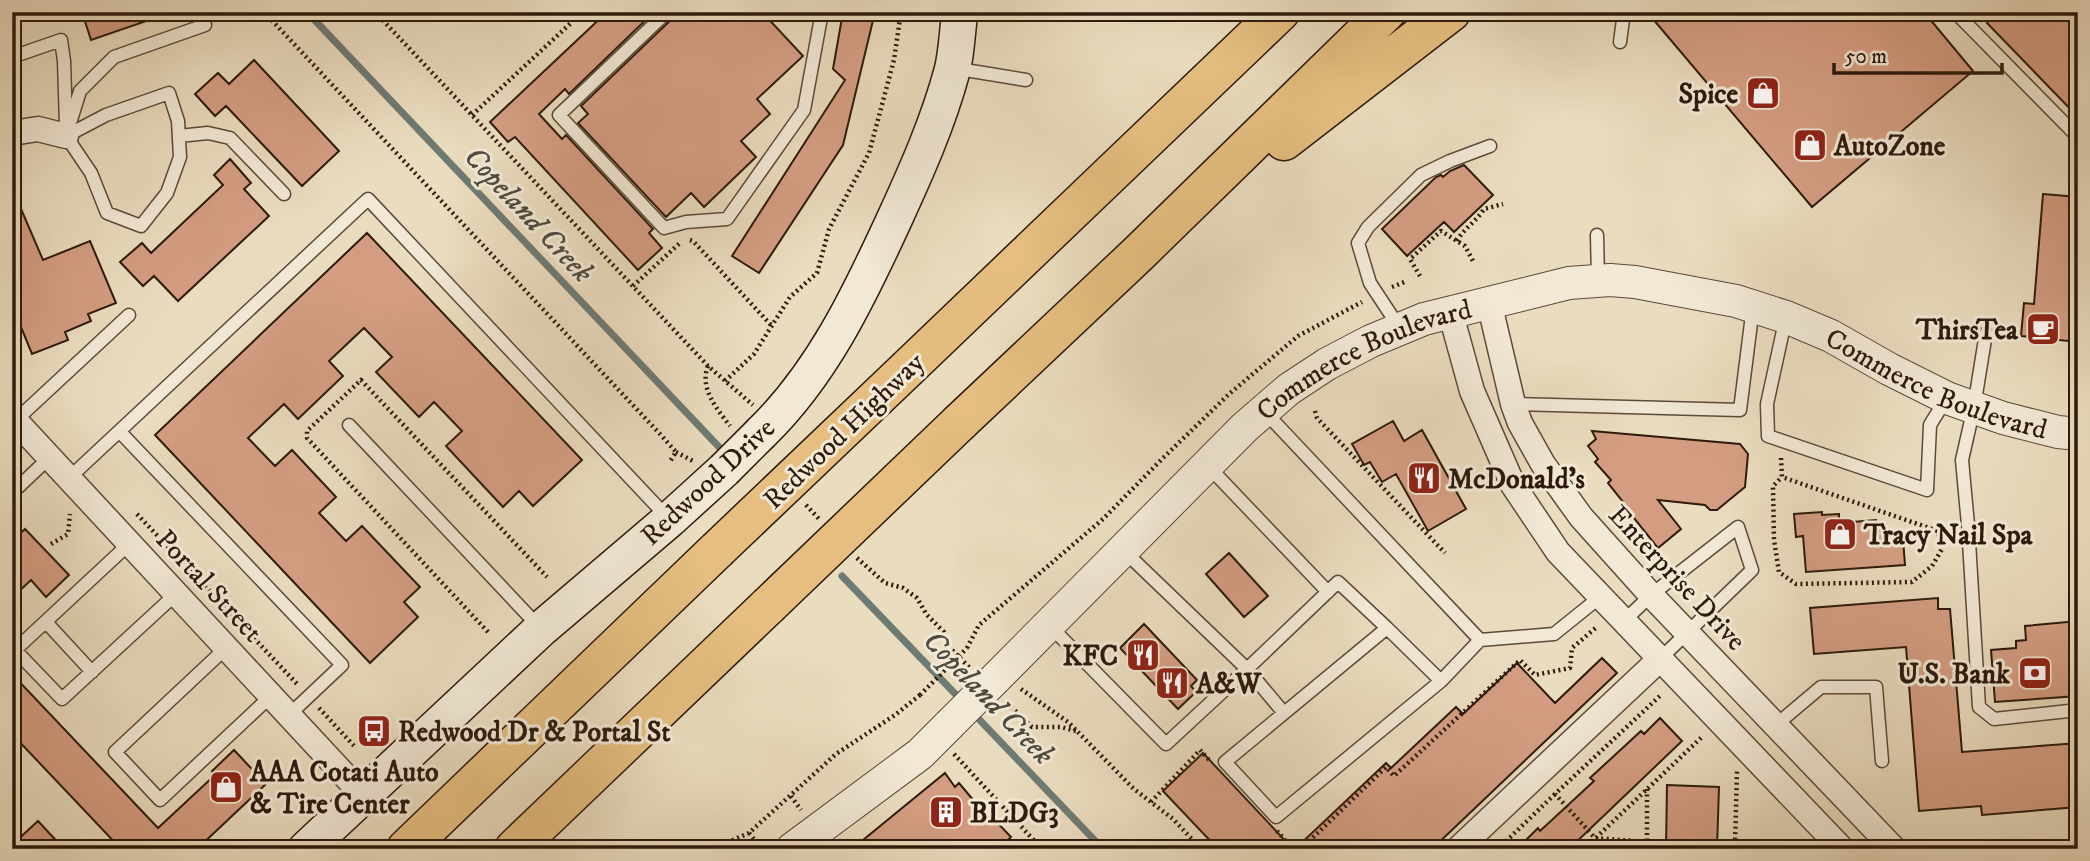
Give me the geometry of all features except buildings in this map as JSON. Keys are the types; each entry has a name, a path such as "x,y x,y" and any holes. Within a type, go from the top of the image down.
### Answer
{"highway":[{"path":"1109,176 1254,12"},
{"name":"Redwood Highway","path":"406,849 1280,12"},
{"path":"514,849 1138,254 1387,12"},
{"path":"1138,254 1451,12"}],"main road":[{"name":"Redwood Drive","path":"306,849 541,629 724,470 755,428 813,372 849,312 927,149 953,68 960,12"}],"street":[{"path":"12,133 38,129 66,136"},
{"name":"Commerce Boulevard","path":"793,849 920,754 1207,465 1289,389 1327,364 1371,341 1450,311 1569,283 1598,281 1635,282 1736,301 1786,317 1831,336 1889,369 1961,402 2042,428 2078,435"},
{"name":"Enterprise Drive","path":"1489,302 1520,423 1543,464 1581,517 1651,595 1894,849"},
{"path":"1450,311 1472,391 1513,485 1558,552 1600,597 1612,623 1842,849"},
{"name":"Portal Street","path":"14,419 363,795"},
{"path":"1458,849 1653,665"}],"lane":[{"path":"667,12 559,115 664,228 685,222 727,219 804,110 822,12"},
{"path":"1620,42 1624,12"},
{"path":"1963,12 1959,16 2078,137"},
{"path":"66,136 80,91 114,57 205,25"},
{"path":"12,57 61,40 66,136 91,173 107,213 141,226 167,193 180,157 178,121 169,93 106,115 66,136"},
{"path":"953,68 1026,80"},
{"path":"179,136 208,133 230,138 284,194"},
{"path":"1400,329 1370,283 1358,243 1368,227 1421,175 1490,146"},
{"path":"68,479 368,199 669,520"},
{"path":"1597,235 1598,281"},
{"path":"1513,404 1740,410 1754,306"},
{"path":"14,419 129,315"},
{"path":"1786,317 1767,404 1768,436 1927,490 1930,425 1961,402"},
{"path":"1986,333 1961,402 1962,460 1979,707 1994,719 2078,710"},
{"path":"1264,411 1480,640"},
{"path":"349,425 541,629"},
{"path":"120,432 342,665 290,715"},
{"path":"12,493 50,458"},
{"path":"1207,465 1328,592"},
{"path":"1612,623 1738,527 1752,570 1653,665"},
{"path":"130,543 15,650 62,699 177,593"},
{"path":"1123,550 1247,669 1284,713"},
{"path":"1049,624 1166,744 1338,582 1441,681"},
{"path":"1387,628 1225,762 1276,817 1441,681 1480,640 1554,634 1600,597"},
{"path":"46,622 92,672"},
{"path":"227,647 116,752 160,800 272,695"},
{"path":"1776,725 1821,687 1876,687 1882,761"}],"path":[{"path":"264,12 660,434 676,452 669,463"},
{"path":"375,12 725,381 755,428"},
{"path":"472,115 572,22 569,12"},
{"path":"725,381 754,354 790,297 817,273 829,229 869,153 894,60 901,12"},
{"path":"1457,242 1462,231 1478,218 1483,209 1503,204"},
{"path":"1420,276 1410,259 1441,231 1465,246 1473,261"},
{"path":"633,286 679,243 693,241 771,325"},
{"path":"712,849 750,833 836,754 920,695 967,648 979,625 1103,519 1229,394 1298,336 1377,293 1407,281"},
{"path":"12,327 19,336"},
{"path":"708,366 704,374 715,407 755,428"},
{"path":"1315,411 1317,418 1445,553"},
{"path":"1779,440 1782,477 1773,486 1774,541 1779,572 1796,584 1912,582 1932,566 1942,549 1938,531 1782,477"},
{"path":"797,496 825,524"},
{"path":"134,510 355,747"},
{"path":"51,544 68,534 70,513"},
{"path":"852,553 885,583 903,588 917,598 927,615 944,632 949,647 995,681 1032,727 1061,727 1076,731"},
{"path":"1301,849 1386,767 1394,776 1520,660 1535,675 1570,668 1572,648 1612,623"},
{"path":"1498,849 1665,691 1653,665"},
{"path":"995,681 1018,687 1068,722 1134,789 1173,819 1201,849"},
{"path":"943,731 1042,849"},
{"path":"1584,849 1705,734"},
{"path":"1151,802 1200,750 1219,770"},
{"path":"1737,767 1733,847 1812,846"},
{"path":"1647,789 1647,842"},
{"path":"1555,794 1595,838 1647,842 1654,849"},
{"path":"791,796 802,812"},
{"path":"1275,829 1293,849"},
{"path":"750,833 757,843"}],"waterway":[{"name":"Copeland Creek","path":"307,12 719,447"},
{"name":"Copeland Creek","path":"842,576 963,702"},
{"name":"Copeland Creek","path":"973,713 1103,849"}],"place":[{"name":"Spice","path":"1763,93"},
{"name":"AutoZone","path":"1810,145"},
{"name":"ThirsTea","path":"2043,329"},
{"name":"McDonald's","path":"1424,478"},
{"name":"Tracy Nail Spa","path":"1840,534"},
{"name":"KFC","path":"1143,655"},
{"name":"U.S. Bank","path":"2035,673"},
{"name":"A&W","path":"1172,683"},
{"name":"Redwood Dr & Portal St","path":"374,731"},
{"name":"AAA Cotati Auto & Tire Center","path":"226,787"},
{"name":"BLDG3","path":"946,812"}]}
